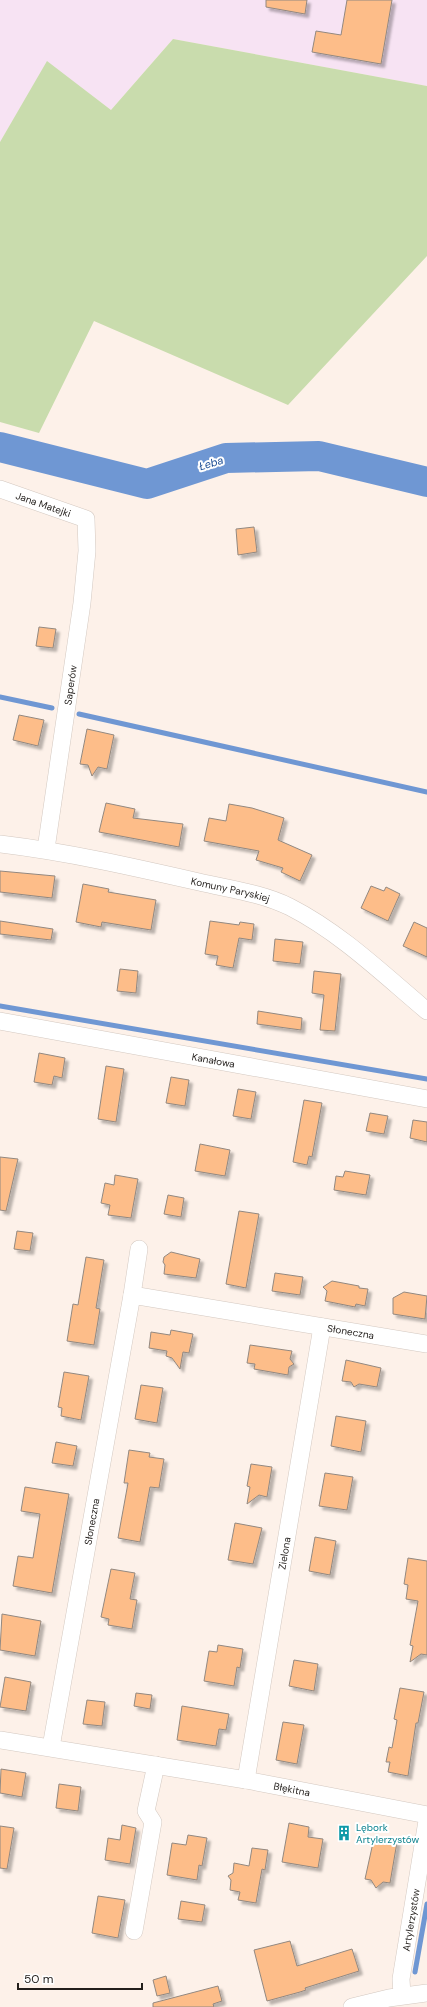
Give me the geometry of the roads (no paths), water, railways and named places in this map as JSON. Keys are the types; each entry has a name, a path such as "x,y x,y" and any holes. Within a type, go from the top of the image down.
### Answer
{"street":[{"name":"Jana Matejki","path":"0,489 86,519"},
{"name":"Saperów","path":"46,849 82,603 86,551 86,519"},
{"name":"Komuny Paryskiej","path":"0,844 46,849 174,876 276,901 307,917 341,940 427,1011"},
{"name":"Kanałowa","path":"0,1021 427,1098"},
{"name":"Słoneczna","path":"51,1747 139,1249"},
{"name":"Słoneczna","path":"132,1295 427,1344"},
{"name":"Zielona","path":"246,1780 322,1327"},
{"name":"Błękitna","path":"0,1740 51,1747 246,1780 427,1815"},
{"path":"134,1931 153,1822 146,1811 156,1765"},
{"name":"Artylerzystów","path":"394,2000 401,1979 427,1821"},
{"path":"352,2007 394,2000 423,1998"}],"waterway":[{"name":"Łeba","path":"0,447 147,484 226,458 319,456 427,482"},
{"path":"0,697 52,708"},
{"path":"79,714 427,792"},
{"path":"0,1006 427,1079"},
{"path":"415,1972 427,1904"}],"place":[{"name":"Lębork Artylerzystów","path":"344,1833"}]}
